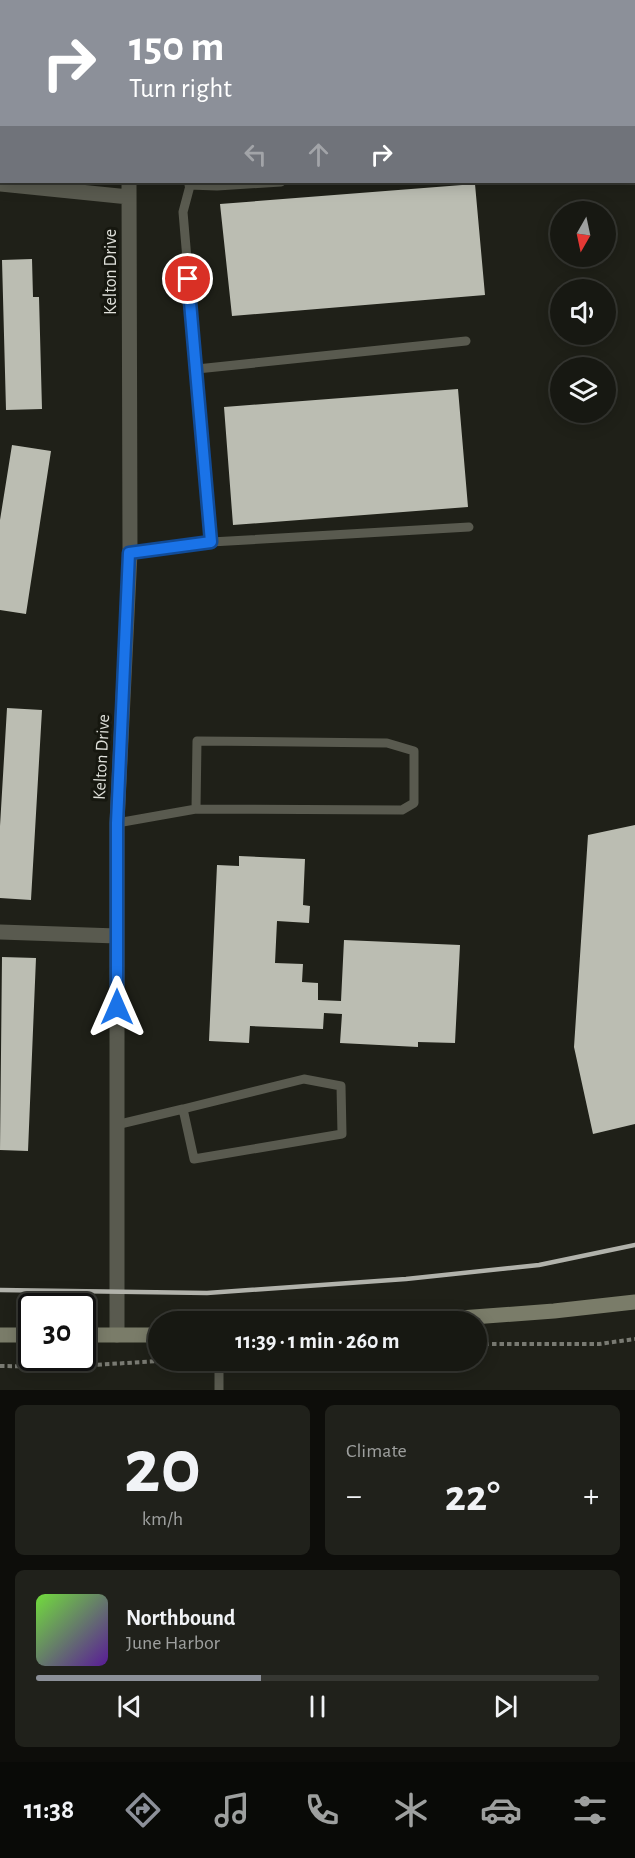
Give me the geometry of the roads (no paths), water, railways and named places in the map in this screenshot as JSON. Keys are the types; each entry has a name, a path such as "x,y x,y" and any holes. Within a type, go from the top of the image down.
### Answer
{"main road":[{"path":"487,1316 635,1302"},
{"path":"0,1335 18,1335"},
{"path":"96,1335 148,1335"}],"street":[{"path":"0,184 129,189"},
{"name":"Kelton Drive","path":"117,1335 117,823 129,553 129,189"},
{"path":"0,932 117,936"}],"lane":[{"path":"190,183 183,212 211,542"},
{"path":"197,369 466,341"},
{"path":"129,553 211,542 469,527"},
{"path":"117,823 196,809 402,810 414,803 414,751 387,742 197,741 196,809"},
{"path":"116,1125 304,1079 341,1086 342,1134 194,1159 183,1109"},
{"path":"219,1371 219,1390"}],"railway":[{"path":"0,1290 207,1293 406,1279 539,1265 635,1245"}]}
